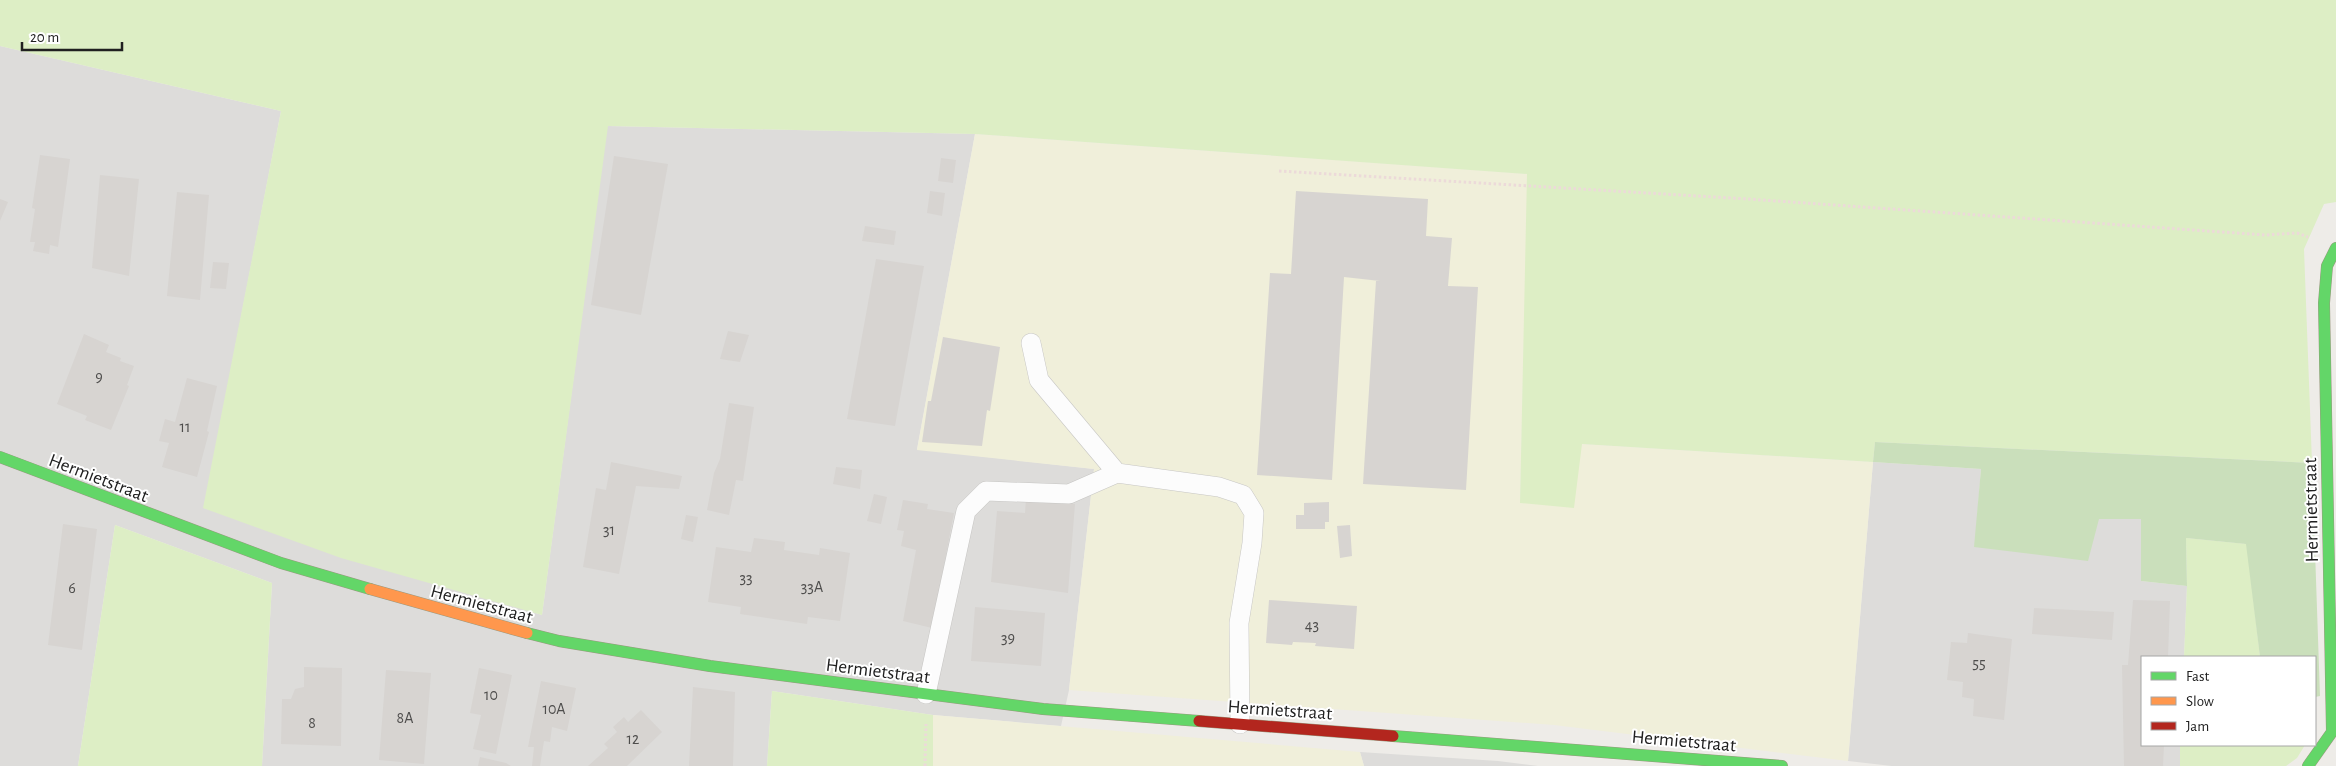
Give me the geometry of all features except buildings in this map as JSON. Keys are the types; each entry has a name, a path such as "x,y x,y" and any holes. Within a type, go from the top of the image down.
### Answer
{"street":[{"name":"Hermietstraat","path":"2308,766 2332,732 2324,303 2327,266 2336,248"},
{"name":"Hermietstraat","path":"0,457 281,563 475,620 558,641 710,666 1044,709 1782,766"}],"lane":[{"path":"1031,343 1039,380 1117,473"},
{"path":"926,694 966,511 986,491 1069,494 1117,473 1219,487 1243,495 1254,513 1252,543 1239,623 1240,724"}],"path":[{"path":"1279,171 1758,199 2265,235 2297,233 2313,239"},
{"path":"925,766 926,694"}],"shaded area":[{"path":"0,46 281,111 204,508 542,615 607,126 975,134 917,449 1094,469 1069,690 1061,726 933,715 772,691 767,766 262,766 272,583 115,525 78,766 0,766"},
{"path":"1873,462 1981,469 1975,547 2099,519 2142,519 2141,581 2187,586 2184,656 2141,656 2141,746 2180,746 2180,766 1892,766 1848,761"},
{"path":"1360,752 1498,761 1538,766 1364,766"}],"green space":[{"path":"0,0 2336,0 2336,202 2324,204 2304,249 2312,463 1875,442 1873,462 1582,444 1574,508 1520,503 1527,174 975,134 608,126 542,615 341,558 203,508 281,111 0,46"},
{"path":"975,134 1528,174 1520,503 1582,444 1873,462 1848,761 1554,725 1069,690 1094,469 917,450"},
{"path":"1875,442 2312,463 2320,696 2316,697 2316,656 2260,656 2246,544 2186,538 2187,586 2141,581 2141,519 2099,519 2088,561 1974,547 1981,469 1873,462"},
{"path":"115,525 272,583 262,766 78,766"},
{"path":"2186,538 2247,544 2260,656 2184,656 2187,586"},
{"path":"772,691 933,715 933,766 767,766"},
{"path":"933,715 1360,752 1364,766 933,766"},
{"path":"2180,746 2304,746 2297,758 2286,766 2180,766"}],"traffic: fast":[{"path":"2308,766 2332,732 2324,303 2327,266 2336,248"},
{"path":"0,457 281,563 370,589"},
{"path":"527,633 559,641 710,666 1043,709 1199,721"},
{"path":"1393,736 1782,766"}],"traffic: slow":[{"path":"370,589 527,633"}],"traffic: jam":[{"path":"1199,721 1393,736"}]}
